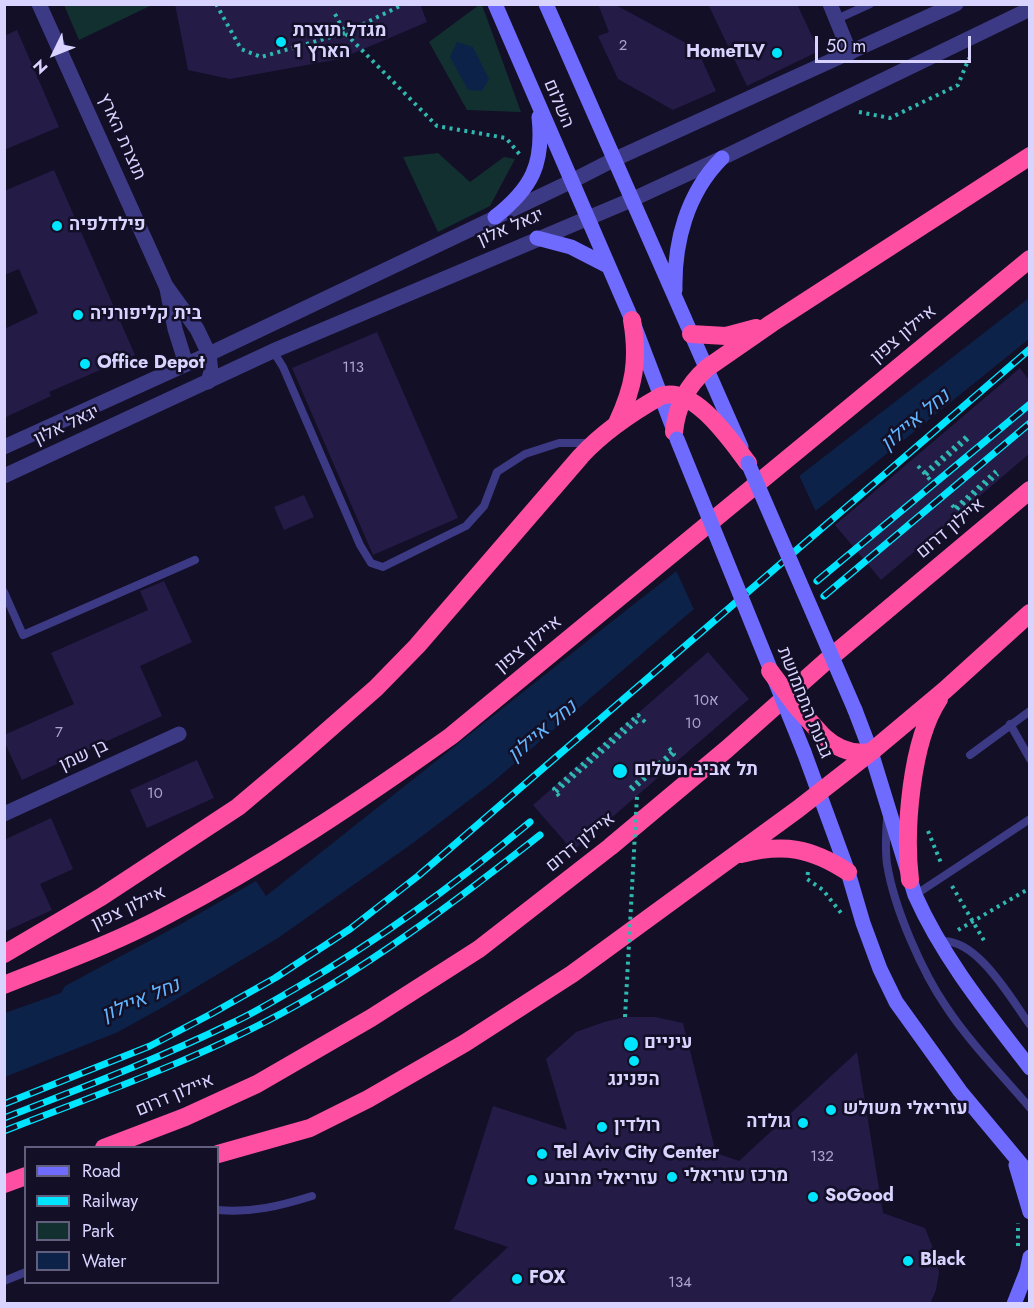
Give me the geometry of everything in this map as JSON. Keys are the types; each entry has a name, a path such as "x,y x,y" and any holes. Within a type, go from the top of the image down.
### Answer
{"highway":[{"path":"676,435 677,411 683,397 697,376 707,368 772,323 1029,156"},
{"name":"איילון צפון","path":"4,985 166,916 228,883 313,832 376,790 451,736 1029,259"},
{"path":"617,423 627,400 635,363 636,343 632,320"},
{"path":"691,334 726,336 772,323"},
{"path":"4,954 101,897 238,807 302,753 376,688 417,646 593,443 617,423 661,396 672,394 683,397 714,408 720,426 748,463"},
{"name":"איילון דרום","path":"110,1146 185,1117 257,1084 371,1018 478,949 610,847 1029,490"},
{"path":"219,1154 310,1128 368,1099 446,1054 572,974 819,793 871,752 945,690 1029,613"},
{"path":"770,671 796,706 829,742 850,753 871,752"},
{"path":"912,887 908,861 909,818 916,766 927,725 945,690"},
{"path":"731,857 763,849 796,848 821,857 848,873"},
{"path":"4,1184 24,1177"},
{"path":"4,1189 24,1186"}],"main road":[{"name":"השלום","path":"495,4 587,218"},
{"name":"השלום","path":"546,4 631,200"},
{"path":"495,217 519,196 535,171 540,130 538,108"},
{"path":"676,299 676,253 682,226 702,185 712,168 722,158"},
{"path":"631,200 707,368 714,408"},
{"name":"גבעת התחמושת","path":"587,218 632,320 804,752 880,969 896,1002 960,1091 1029,1175"},
{"path":"537,238 571,247 608,266"},
{"path":"748,463 855,710 871,752 912,887 938,942 1029,1068"},
{"path":"1012,1154 1029,1212"},
{"path":"1014,1304 1027,1271 1029,1257"}],"street":[{"name":"תוצרת הארץ","path":"39,4 166,286 197,329 208,354 211,372 208,382"},
{"path":"830,4 850,53"},
{"name":"יגאל אלון","path":"4,447 208,354 613,160 956,4"},
{"name":"יגאל אלון","path":"4,476 273,351 631,200 1029,9"},
{"name":"תוצרת הארץ","path":"166,286 175,329 186,364"},
{"name":"בן שמן","path":"4,814 179,734"}],"lane":[{"path":"837,20 870,4"},
{"path":"273,351 283,367 360,545 371,563 383,567 466,526 484,506 497,472 525,454 559,443 593,443"},
{"path":"4,592 23,635 108,594 195,560"},
{"path":"970,755 1029,711"},
{"path":"1010,724 1029,759"},
{"path":"888,808 887,864 892,888 912,941 946,1007 1029,1108"},
{"path":"912,887 945,874 1029,819"},
{"path":"938,942 947,940 958,942 972,954 1004,986 1029,1025"},
{"path":"219,1210 243,1212 312,1197"},
{"path":"4,1281 24,1273"}],"path":[{"path":"216,4 241,49 261,57 345,33 404,4"},
{"path":"335,14 345,33 437,126 506,138 535,171"},
{"path":"853,111 890,118 958,86 971,54"},
{"path":"925,474 968,437"},
{"path":"918,466 932,482"},
{"path":"953,506 956,510 997,472"},
{"path":"558,794 554,789 638,715 646,723"},
{"path":"631,789 674,754 671,750"},
{"path":"625,1017 637,796"},
{"path":"925,821 945,874 990,952"},
{"path":"938,942 1029,888"}],"green space":[{"path":"154,4 79,40 64,5"},
{"path":"482,5 521,112 467,110 429,42"},
{"path":"438,153 470,182 504,157 515,159 490,206 438,232 403,157"}],"water":[{"path":"457,42 473,47 489,79 482,91 468,90 450,57"},
{"name":"נחל איילון","path":"1029,298 1029,339 688,614 493,782 413,843 278,938 165,1006 118,1032 5,1077 5,1013 61,993 65,986 256,881 266,896 634,604"}],"pier":[{"path":"798,473 817,514 695,612 675,568"}],"building":[{"name":"מגדל תוצרת הארץ 1","path":"175,4 420,4 427,22 340,59 230,79 188,70"},
{"path":"598,4 614,4 697,49 716,91 673,110 618,79 598,36 609,32"},
{"path":"708,4 797,4 819,51 747,86"},
{"path":"17,30 59,127 4,150 4,36"},
{"name":"בית קליפורניה","path":"54,170 135,355 49,392 51,396 4,418 4,329 38,313 19,269 4,275 4,191"},
{"path":"377,332 458,518 373,555 292,368"},
{"path":"1020,368 1029,380 1029,454 881,580 835,525"},
{"path":"304,495 314,517 284,530 274,507"},
{"path":"164,581 192,642 140,666 162,716 22,780 4,741 4,735 74,704 51,653 148,610 140,591"},
{"path":"708,652 749,699 573,851 533,805"},
{"path":"197,760 214,798 147,828 130,790"},
{"path":"51,818 73,869 40,884 52,910 4,932 4,840"},
{"name":"מרכז עזריאלי","path":"625,1017 655,1017 683,1023 716,1153 739,1161 857,1052 883,1213 925,1228 935,1253 939,1272 936,1290 930,1304 447,1304 508,1247 454,1229 493,1106 567,1130 546,1059 576,1032"}],"railway":[{"path":"4,1104 150,1046 275,978 350,929 418,876 1030,349"},
{"path":"817,581 1030,404"},
{"path":"824,596 1030,423"},
{"path":"4,1118 176,1049 264,1006 327,970 387,931 474,867 530,822"},
{"path":"4,1131 187,1059 293,1007 389,947 450,904 540,835"}],"place":[{"name":"מגדל תוצרת הארץ 1","path":"281,42"},
{"name":"HomeTLV","path":"777,53"},
{"name":"פילדלפיה","path":"57,226"},
{"name":"בית קליפורניה","path":"78,315"},
{"name":"Office Depot","path":"85,364"},
{"name":"תל אביב השלום","path":"620,771"},
{"name":"עיניים","path":"631,1044"},
{"name":"הפנינג","path":"634,1061"},
{"name":"עזריאלי משולש","path":"831,1110"},
{"name":"גולדה","path":"803,1123"},
{"name":"רולדין","path":"602,1127"},
{"name":"Tel Aviv City Center","path":"542,1154"},
{"name":"מרכז עזריאלי","path":"672,1177"},
{"name":"עזריאלי מרובע","path":"532,1180"},
{"name":"SoGood","path":"813,1197"},
{"name":"Black","path":"908,1261"},
{"name":"FOX","path":"517,1279"}]}
